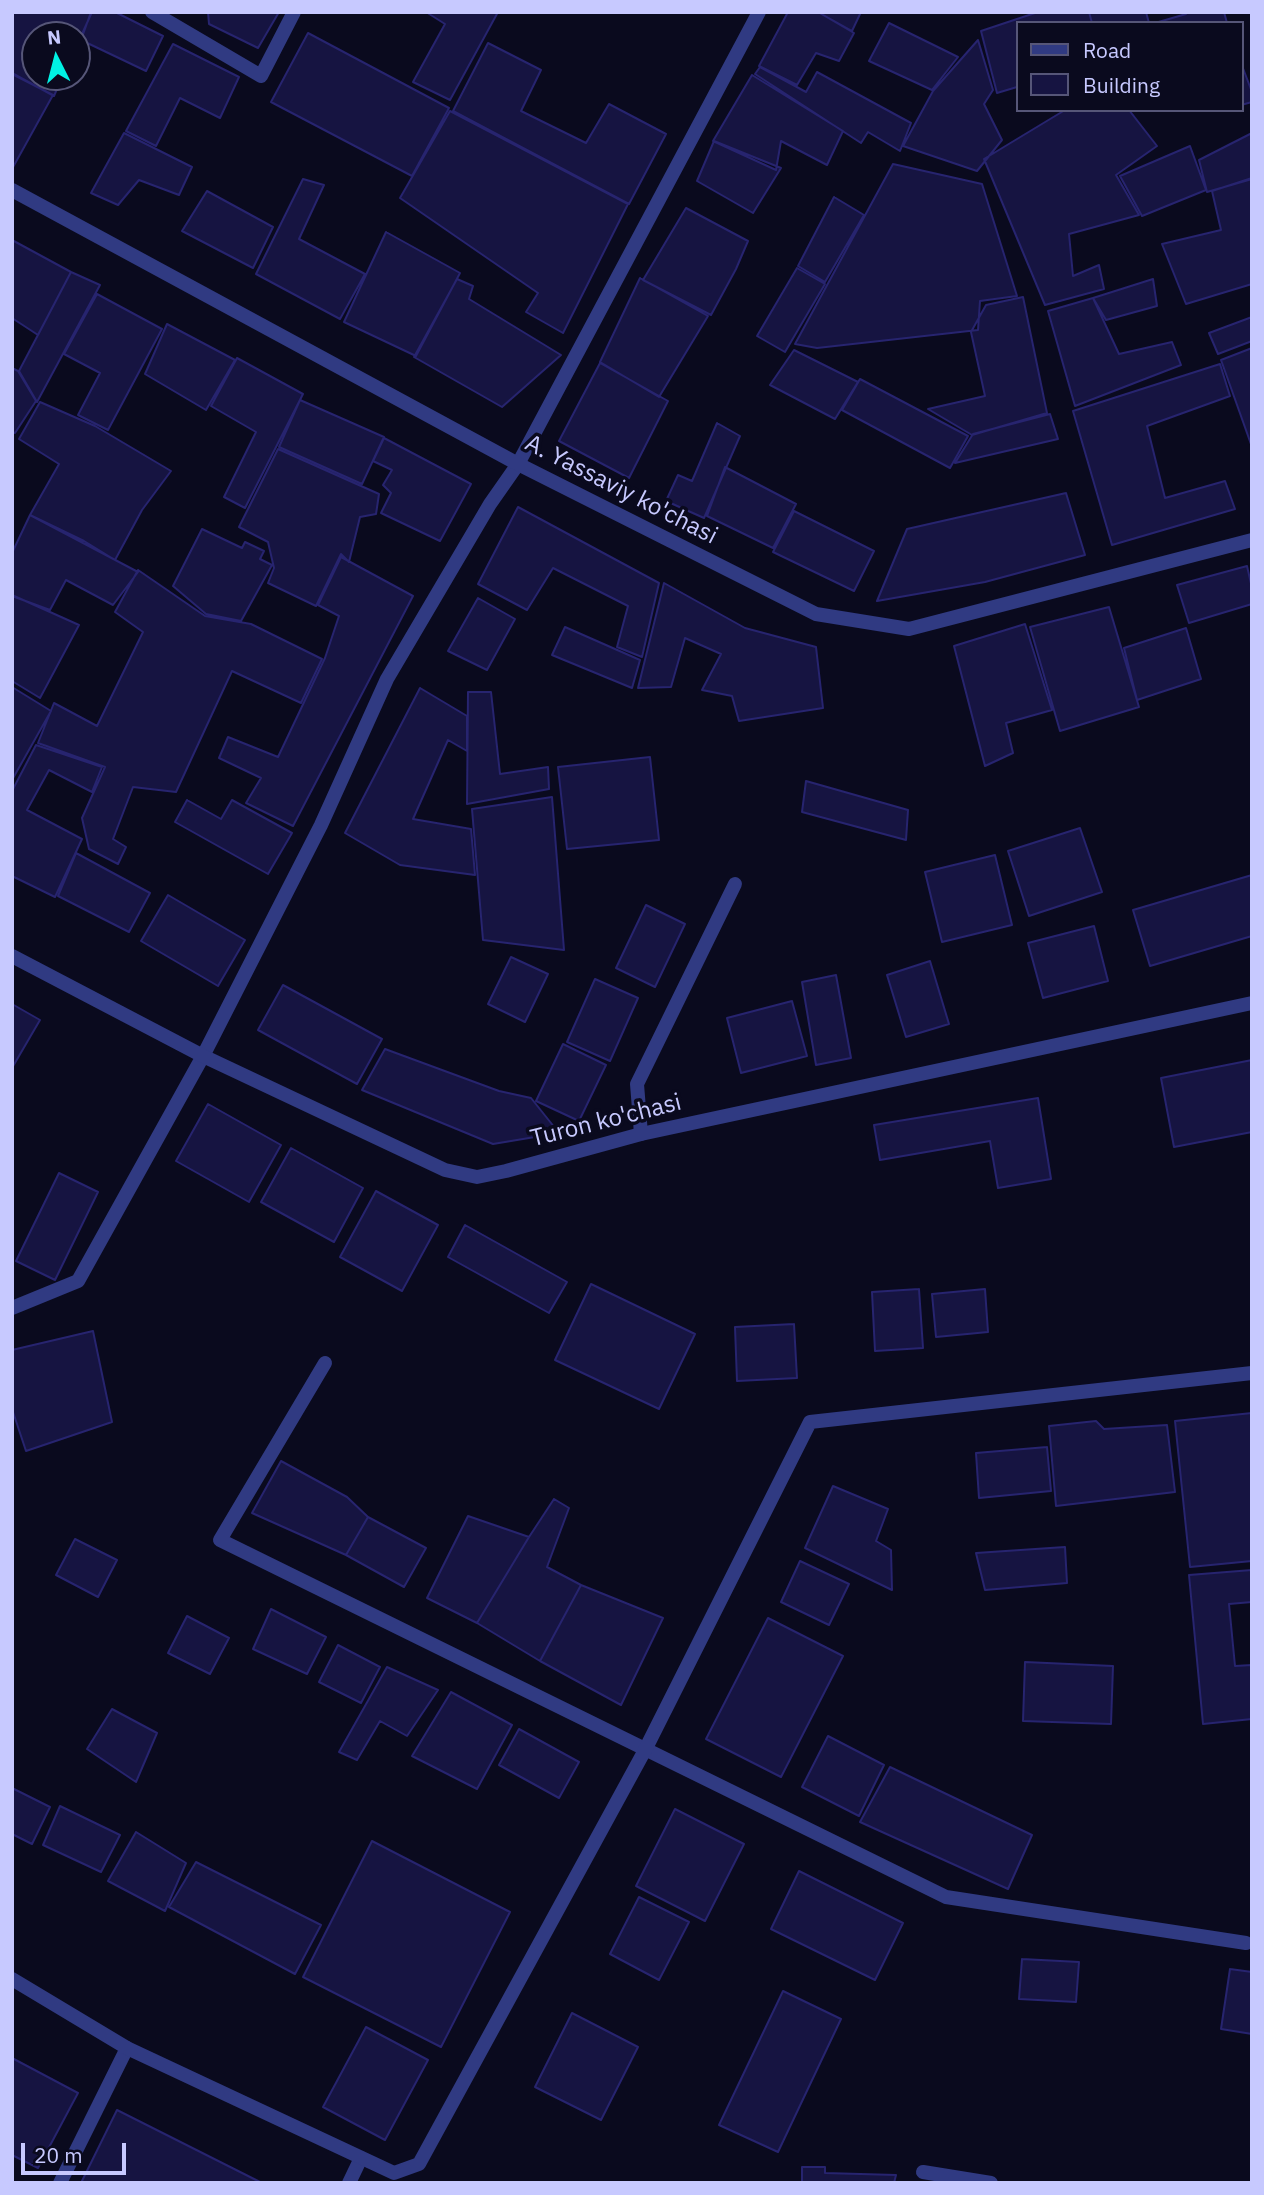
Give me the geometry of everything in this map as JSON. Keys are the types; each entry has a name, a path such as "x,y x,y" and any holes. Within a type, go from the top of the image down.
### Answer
{"street":[{"path":"152,12 261,76 294,12"},
{"path":"12,1308 78,1281 203,1056 321,825 387,679 490,503 518,464 759,12"},
{"name":"A. Yassaviy ko'chasi","path":"12,190 518,464 816,614 908,629 1252,540"},
{"path":"641,1134 637,1084 735,884"},
{"name":"Turon ko'chasi","path":"12,956 203,1056 445,1170 477,1177 641,1134 1252,1003"},
{"path":"325,1363 220,1540 946,1897 1246,1942"},
{"path":"12,1979 127,2048 394,2173 419,2164 645,1751 810,1422 1252,1373"},
{"path":"60,2183 127,2048"},
{"path":"349,2183 361,2158"},
{"path":"923,2172 992,2183"}],"building":[{"path":"12,12 92,12 88,21 21,21 21,78 12,73"},
{"path":"91,12 115,12 163,36 146,71 91,45 91,21 88,21"},
{"path":"208,12 279,12 258,48 209,24"},
{"path":"426,12 498,12 450,100 413,82 445,24"},
{"path":"788,12 818,12 854,33 839,61 816,53 797,85 759,66"},
{"path":"818,12 861,12 852,31"},
{"path":"1038,12 1089,12 1091,21 1016,21 1016,87 997,93 981,31"},
{"path":"1089,12 1146,12 1148,21 1091,21"},
{"path":"1224,12 1226,21 1162,21 1186,14"},
{"path":"889,23 958,57 932,90 869,61"},
{"path":"308,33 449,108 412,176 271,102"},
{"path":"978,40 993,90 984,104 1002,140 977,171 903,146 933,91"},
{"path":"488,43 541,70 521,111 586,143 609,104 666,134 629,204 453,111"},
{"path":"173,44 239,77 220,118 180,98 156,146 126,131"},
{"path":"760,67 806,92 817,72 911,123 900,151 868,132 861,143 755,74"},
{"path":"1243,68 1252,92 1252,102 1243,104"},
{"path":"12,74 21,79 21,91 45,91 53,95 12,169"},
{"path":"752,75 843,131 827,165 781,141 776,170 713,141"},
{"path":"450,111 628,204 563,333 526,312 538,293 400,198"},
{"path":"1062,112 1131,112 1157,146 1116,175 1139,215 1069,234 1073,276 1099,265 1104,289 1045,305 984,159"},
{"path":"124,133 192,167 179,195 139,180 118,205 91,193"},
{"path":"1252,133 1252,179 1207,192 1199,160"},
{"path":"714,141 781,168 753,213 697,181"},
{"path":"1190,146 1206,190 1142,216 1120,176"},
{"path":"893,164 982,184 1017,296 980,301 978,330 817,348 795,344"},
{"path":"1252,178 1252,284 1186,304 1162,244 1221,230 1212,191"},
{"path":"303,179 324,185 299,239 365,274 340,319 256,274"},
{"path":"207,191 273,227 253,268 182,231"},
{"path":"834,197 864,215 825,282 798,266"},
{"path":"686,208 748,241 711,315 643,280"},
{"path":"386,232 460,273 416,356 344,322"},
{"path":"12,240 71,272 38,335 12,318"},
{"path":"797,268 825,284 785,352 757,336"},
{"path":"71,272 100,285 37,402 19,371"},
{"path":"640,278 708,316 659,397 600,362"},
{"path":"457,279 473,286 469,299 561,355 502,407 414,357"},
{"path":"1153,279 1157,306 1106,320 1093,298"},
{"path":"97,294 162,329 108,430 78,415 100,373 64,354"},
{"path":"1023,297 1047,413 972,435 928,409 985,396 971,332 986,305"},
{"path":"1093,298 1119,354 1172,342 1181,365 1075,406 1048,311"},
{"path":"1252,317 1252,341 1218,354 1209,333"},
{"path":"167,324 235,360 206,410 145,374"},
{"path":"1252,348 1252,447 1221,360"},
{"path":"794,350 858,382 835,419 770,385"},
{"path":"237,358 303,394 245,508 224,497 256,432 211,406"},
{"path":"600,363 668,401 629,478 559,441"},
{"path":"1220,364 1230,396 1147,426 1165,498 1225,481 1235,509 1112,545 1073,411"},
{"path":"12,368 18,371 36,401 15,433 12,432"},
{"path":"860,379 968,436 950,468 842,410"},
{"path":"300,400 384,437 362,484 279,447"},
{"path":"40,402 95,426 171,471 142,510 115,560 84,541 30,515 59,464 19,439"},
{"path":"1050,414 1058,439 955,463 973,434"},
{"path":"717,423 740,436 704,518 666,501 678,475 692,481"},
{"path":"384,438 471,484 440,541 381,513 391,493 383,485 392,470 373,461"},
{"path":"278,449 379,494 376,514 360,517 349,562 341,554 316,606 268,583 274,568 268,542 239,527"},
{"path":"725,467 796,504 773,548 707,516"},
{"path":"1066,493 1085,555 985,582 877,601 907,529"},
{"path":"518,507 659,583 642,657 617,647 628,606 553,568 527,610 478,584"},
{"path":"794,511 874,551 854,591 773,552"},
{"path":"30,515 138,572 113,605 66,580 50,610 12,596 12,553"},
{"path":"202,529 242,548 245,542 264,551 260,559 272,565 241,621 206,614 173,586"},
{"path":"341,557 413,596 293,826 246,803 261,778 219,758 228,737 278,757 325,658 339,616 318,605"},
{"path":"1247,566 1252,604 1189,623 1177,585"},
{"path":"138,570 205,616 251,624 322,659 301,703 232,671 176,792 133,787 113,839 126,847 118,864 89,849 82,818 105,767 38,743 54,703 97,726 143,632 115,612"},
{"path":"664,583 745,628 816,647 823,708 739,721 732,696 702,690 721,654 685,638 671,687 638,688"},
{"path":"12,595 79,625 40,698 12,681"},
{"path":"478,598 515,619 487,670 448,651"},
{"path":"1109,607 1139,707 1060,731 1030,627"},
{"path":"1025,624 1052,710 1006,723 1013,753 985,766 954,646"},
{"path":"565,627 640,660 632,688 552,655"},
{"path":"1186,628 1201,679 1137,700 1124,648"},
{"path":"12,687 51,711 12,780"},
{"path":"420,688 467,716 467,751 448,740 413,819 471,829 475,875 400,865 345,833"},
{"path":"468,692 491,692 500,774 548,767 549,789 467,804"},
{"path":"36,745 102,767 92,792 49,770 27,810 82,839 55,897 12,876 12,791"},
{"path":"650,757 659,840 567,849 558,767"},
{"path":"806,781 908,810 906,840 802,812"},
{"path":"552,797 564,950 483,940 472,809"},
{"path":"187,800 221,819 232,800 292,833 268,874 175,822"},
{"path":"1080,828 1102,892 1029,916 1008,851"},
{"path":"76,853 150,893 129,932 58,896"},
{"path":"995,855 1012,925 942,942 925,872"},
{"path":"1252,875 1252,936 1150,966 1133,910"},
{"path":"168,895 245,940 218,986 141,941"},
{"path":"646,905 685,924 655,987 616,968"},
{"path":"1094,926 1108,981 1043,998 1028,943"},
{"path":"511,957 548,974 525,1022 488,1004"},
{"path":"930,961 949,1024 906,1037 887,975"},
{"path":"836,975 851,1058 816,1065 802,982"},
{"path":"595,979 638,998 610,1061 567,1042"},
{"path":"283,985 382,1039 357,1084 258,1030"},
{"path":"792,1001 807,1056 741,1073 727,1018"},
{"path":"12,1004 40,1020 12,1068"},
{"path":"563,1044 606,1065 579,1121 536,1101"},
{"path":"385,1049 499,1091 531,1098 559,1133 493,1144 362,1090"},
{"path":"1252,1060 1252,1132 1174,1147 1161,1078"},
{"path":"1038,1098 1051,1179 998,1188 990,1141 880,1160 874,1125"},
{"path":"208,1104 281,1145 249,1202 176,1161"},
{"path":"291,1148 363,1188 334,1242 261,1202"},
{"path":"59,1173 98,1192 55,1280 16,1261"},
{"path":"376,1191 438,1225 402,1291 340,1257"},
{"path":"465,1225 567,1282 549,1313 448,1257"},
{"path":"591,1284 695,1334 659,1409 555,1360"},
{"path":"919,1289 923,1348 875,1351 872,1292"},
{"path":"985,1289 988,1332 936,1337 932,1294"},
{"path":"794,1324 797,1378 737,1381 735,1327"},
{"path":"93,1331 112,1422 26,1451 12,1409 12,1350"},
{"path":"1252,1413 1252,1561 1190,1567 1175,1421"},
{"path":"1096,1421 1104,1429 1167,1425 1175,1492 1056,1506 1049,1426"},
{"path":"1047,1447 1051,1491 979,1498 976,1453"},
{"path":"281,1461 347,1497 368,1517 346,1555 252,1513"},
{"path":"833,1486 888,1509 876,1541 891,1550 892,1590 805,1548"},
{"path":"554,1499 569,1508 547,1567 581,1585 540,1661 477,1623"},
{"path":"468,1516 529,1537 477,1623 427,1598"},
{"path":"368,1517 426,1548 404,1587 346,1555"},
{"path":"75,1539 117,1560 98,1597 56,1575"},
{"path":"1065,1547 1067,1583 985,1590 976,1553"},
{"path":"800,1561 849,1584 829,1625 781,1602"},
{"path":"1252,1570 1252,1602 1229,1604 1235,1666 1252,1665 1252,1719 1203,1724 1189,1575"},
{"path":"581,1585 663,1618 621,1705 540,1661"},
{"path":"271,1609 326,1637 307,1674 253,1649"},
{"path":"187,1616 229,1638 210,1674 168,1653"},
{"path":"768,1618 843,1656 781,1777 706,1739"},
{"path":"338,1645 380,1667 361,1703 319,1682"},
{"path":"1025,1662 1113,1666 1111,1724 1023,1721"},
{"path":"387,1667 438,1690 407,1736 380,1721 357,1760 339,1752"},
{"path":"451,1692 512,1725 477,1789 412,1756"},
{"path":"112,1709 157,1733 136,1782 87,1749"},
{"path":"519,1729 579,1762 559,1798 499,1765"},
{"path":"828,1736 884,1765 859,1816 802,1787"},
{"path":"890,1767 1032,1835 1008,1889 860,1822"},
{"path":"12,1788 50,1807 32,1844 12,1834"},
{"path":"60,1806 120,1835 101,1872 43,1845"},
{"path":"675,1809 744,1844 705,1921 636,1886"},
{"path":"136,1832 186,1863 165,1911 108,1881"},
{"path":"372,1841 510,1912 441,2047 303,1977"},
{"path":"196,1862 321,1925 295,1974 169,1907"},
{"path":"799,1871 903,1923 875,1980 771,1929"},
{"path":"639,1897 689,1922 659,1980 610,1954"},
{"path":"1022,1959 1079,1962 1076,2002 1019,1999"},
{"path":"1230,1969 1252,1972 1252,2034 1221,2029"},
{"path":"783,1991 841,2019 778,2152 719,2125"},
{"path":"572,2013 638,2047 601,2120 535,2087"},
{"path":"366,2027 428,2060 385,2140 323,2107"},
{"path":"12,2058 78,2093 38,2168 12,2155"},
{"path":"117,2110 262,2183 81,2183"},
{"path":"802,2167 825,2167 825,2173 896,2175 894,2183 802,2183"}]}
